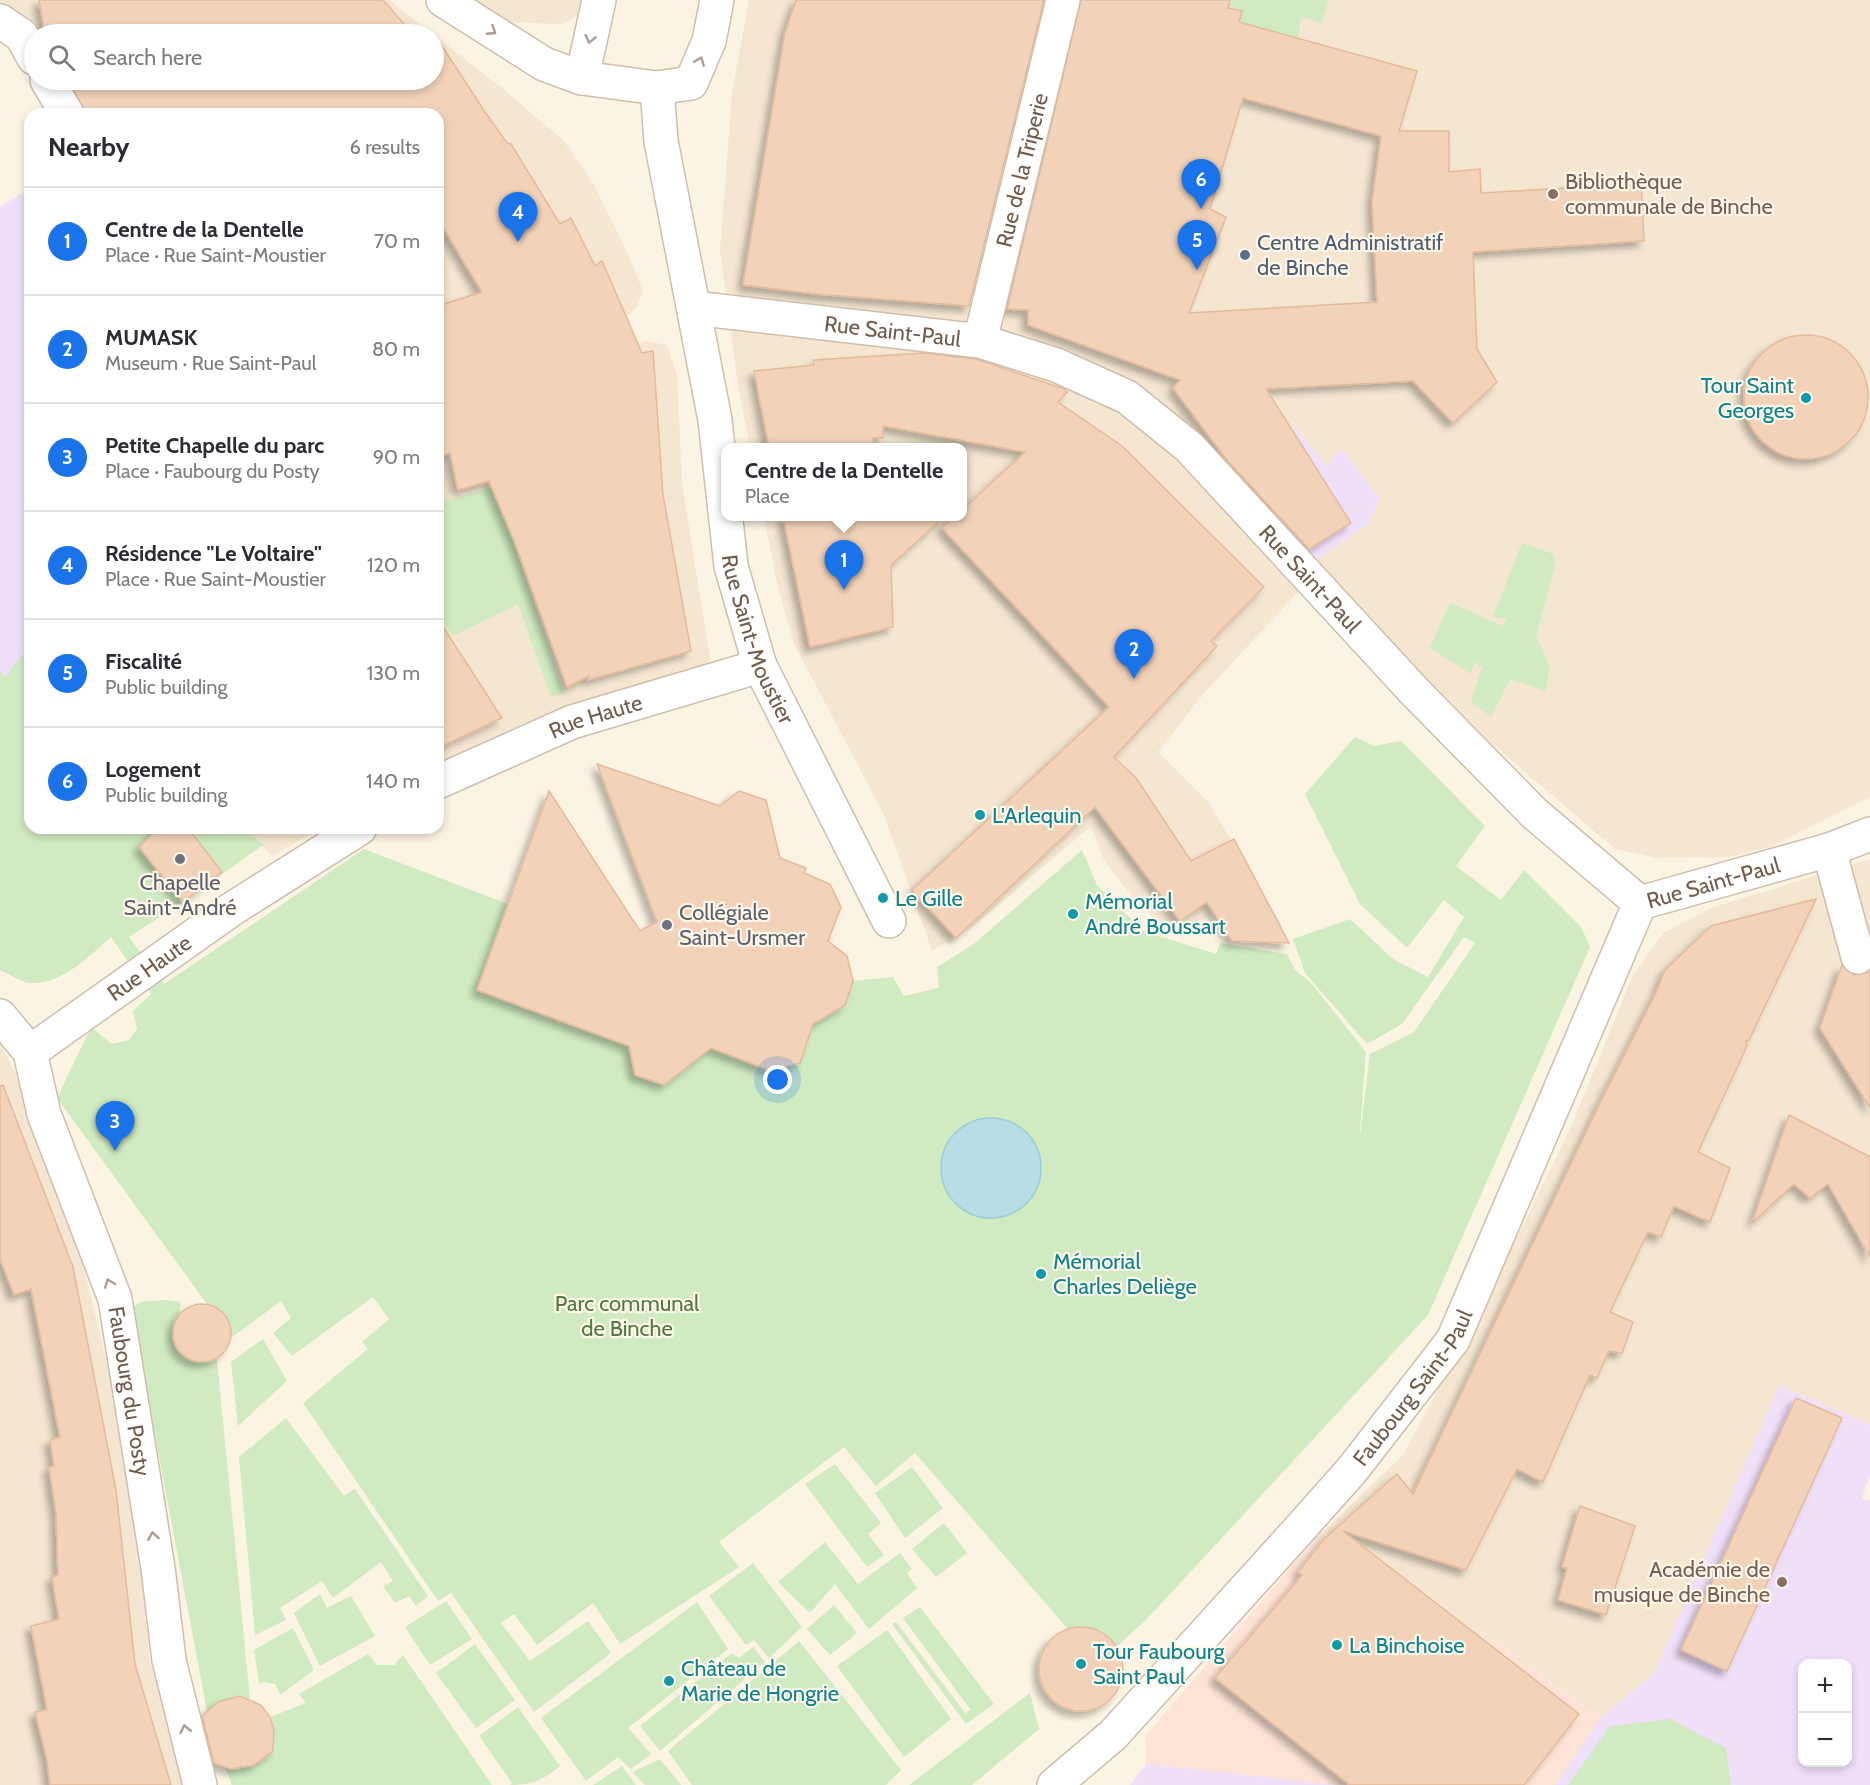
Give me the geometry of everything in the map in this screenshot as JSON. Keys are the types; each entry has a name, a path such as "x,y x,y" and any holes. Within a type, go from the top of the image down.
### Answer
{"street":[{"path":"14,0 13,12 19,38"},
{"path":"443,0 544,64 582,78 657,88 692,82 709,41 717,0"},
{"path":"582,78 599,0"},
{"name":"Rue de la Triperie","path":"980,340 1063,0"},
{"name":"Rue Saint-Moustier","path":"657,88 661,141 715,420 721,475"},
{"path":"53,90 63,108"},
{"name":"Rue Saint-Paul","path":"694,308 980,340 1056,365 1127,397 1189,447 1415,692 1534,813 1640,903 1829,850 1870,834"},
{"name":"Rue Saint-Moustier","path":"726,521 731,566 760,666 889,921"},
{"name":"Rue Haute","path":"444,779 572,722 760,666"},
{"name":"Rue Haute","path":"30,1052 232,909 351,834"},
{"path":"1829,850 1858,957"},
{"name":"Faubourg Saint-Paul","path":"1054,1785 1113,1735 1352,1470 1454,1340 1640,903"},
{"name":"Faubourg du Posty","path":"0,1016 30,1052 44,1114 115,1299 158,1568 169,1660 200,1785"}],"shaded area":[{"path":"0,0 389,0 420,24 24,24 24,30 0,22"},
{"path":"436,0 581,0 578,15 563,24 503,22"},
{"path":"749,0 1870,0 1870,797 1772,846 1730,857 1658,858 1615,849 1432,692 1344,590 1328,580 1300,590 1205,692 1158,752 1209,803 1282,925 1232,938 1212,914 1185,929 1156,921 1124,887 1103,858 1091,826 974,926 932,951 884,815 794,644 777,583 765,521 967,521 967,443 749,443 738,386 720,250 732,93"},
{"path":"444,43 564,141 593,183 628,254 643,291 636,308 618,325 444,371 444,108 72,108 58,90 444,90"},
{"path":"24,192 24,654 5,678 0,671 0,207"},
{"path":"647,341 667,345 677,375 682,483 710,659 703,674 444,764 444,396"},
{"path":"1296,428 1326,466 1341,449 1380,498 1368,524 1314,562 1243,475"},
{"path":"249,834 310,834 272,856"},
{"path":"1870,859 1870,1425 1779,1385 1655,1673 1601,1718 1484,1632 1431,1641 1401,1626 1315,1539 1403,1455 1507,1258 1571,1127 1633,975 1663,933 1711,908"},
{"path":"0,1043 39,1120 78,1245 113,1388 138,1525 149,1657 187,1785 0,1785"},
{"name":"Académie de musique de Binche","path":"1779,1385 1870,1425 1870,1474 1862,1498 1870,1501 1870,1785 1555,1785 1601,1718 1655,1672"},
{"path":"1315,1539 1401,1626 1431,1641 1484,1632 1601,1718 1555,1785 1337,1785 1146,1764 1145,1736"},
{"path":"1146,1764 1337,1785 1130,1785"}],"green space":[{"path":"1230,0 1328,0 1322,23 1301,17 1298,38 1236,33 1242,10 1228,7"},
{"path":"495,486 564,693 551,697 518,604 453,636 444,622 444,501"},
{"path":"1522,543 1551,553 1556,561 1536,636 1550,668 1545,691 1510,679 1491,717 1471,702 1482,667 1474,662 1471,674 1430,648 1450,603 1503,626 1506,618 1493,617"},
{"name":"Parc communal de Binche","path":"24,653 24,834 250,834 263,845 129,937 164,984 364,849 508,904 477,990 629,1046 635,1075 664,1085 698,1042 770,1071 800,1063 810,1034 798,1020 824,1018 845,1005 853,981 893,977 904,996 939,988 937,967 975,943 1082,850 1097,885 1143,931 1216,954 1220,943 1287,954 1295,970 1311,983 1366,1052 1359,1143 1370,1054 1414,1032 1475,943 1464,937 1402,1024 1367,1044 1305,973 1293,939 1350,919 1393,959 1428,977 1464,917 1444,900 1407,948 1360,904 1305,794 1355,737 1374,746 1401,741 1485,826 1456,866 1501,900 1524,870 1581,927 1590,947 1428,1315 1146,1620 1116,1647 1101,1633 1068,1629 915,1453 876,1486 844,1447 719,1542 739,1567 620,1644 593,1603 537,1645 514,1614 501,1623 530,1661 588,1621 611,1653 534,1712 451,1593 438,1601 303,1403 368,1349 362,1342 389,1319 373,1297 292,1356 273,1333 291,1318 281,1301 231,1338 228,1321 218,1309 207,1304 57,1098 91,1027 112,1044 129,1040 137,1029 133,1011 151,994 111,937 74,968 53,979 30,983 0,970 0,671 5,677"},
{"path":"163,1300 180,1302 180,1311 173,1335 176,1349 183,1356 196,1362 217,1359 250,1699 227,1699 207,1711 131,1308 141,1302"},
{"path":"263,1339 287,1381 238,1426 231,1362"},
{"path":"286,1418 344,1496 355,1489 428,1596 416,1606 409,1596 395,1603 383,1586 393,1581 381,1562 333,1598 322,1581 280,1608 286,1620 255,1635 239,1457"},
{"path":"835,1464 881,1523 868,1534 884,1555 867,1567 805,1484"},
{"path":"912,1467 943,1508 905,1538 875,1493"},
{"path":"944,1523 967,1553 936,1577 912,1549"},
{"path":"825,1542 858,1584 900,1553 912,1569 907,1573 917,1588 869,1629 835,1584 810,1613 778,1582"},
{"path":"753,1563 802,1627 769,1658 754,1640 746,1645 709,1596"},
{"path":"320,1594 327,1608 351,1596 375,1636 320,1666 294,1613"},
{"path":"446,1601 472,1639 430,1665 405,1627"},
{"path":"697,1602 728,1649 628,1728 651,1754 631,1769 618,1757 586,1781 541,1718"},
{"path":"834,1605 857,1633 830,1655 807,1629"},
{"path":"920,1607 994,1704 966,1724 892,1624 896,1622 966,1714 970,1709 903,1618"},
{"path":"293,1628 314,1670 280,1695 275,1684 264,1682 259,1684 254,1650"},
{"path":"887,1630 951,1719 904,1757 837,1666"},
{"path":"799,1641 901,1770 886,1785 692,1785 668,1751"},
{"path":"475,1644 515,1700 476,1728 436,1673"},
{"path":"753,1647 765,1662 660,1751 640,1726 732,1653 739,1658"},
{"path":"368,1654 377,1665 394,1665 403,1655 492,1785 232,1785 225,1766 245,1768 263,1760 273,1751 274,1729 270,1717 306,1703 299,1694"},
{"path":"1030,1693 1039,1729 972,1785 909,1785"},
{"path":"518,1707 560,1766 537,1781 510,1785 512,1783 479,1736"},
{"path":"1670,1719 1726,1748 1731,1785 1568,1785 1610,1726"},
{"path":"660,1759 681,1785 645,1785 633,1772"},
{"path":"622,1766 636,1785 593,1785"}],"water":[{"path":"991,1118 1010,1122 1026,1133 1037,1149 1041,1168 1037,1187 1026,1203 1010,1214 991,1218 972,1214 956,1203 945,1187 941,1168 945,1149 956,1133 972,1122"}],"building":[{"path":"39,0 383,0 404,24 43,24"},
{"path":"796,0 1044,0 969,306 816,294 743,285 785,33"},
{"path":"1081,0 1230,0 1228,8 1242,11 1239,22 1417,71 1399,131 1449,131 1449,172 1480,169 1481,193 1641,184 1644,241 1473,252 1477,349 1497,382 1453,423 1413,381 1266,389 1351,523 1309,549 1227,460 1173,388 1180,380 1028,325 1028,310 1007,309","holes":["1243,98 1381,136 1372,202 1377,302 1189,313 1226,217 1210,209"]},
{"path":"444,49 485,112 507,143 511,144 560,224 571,218 595,266 602,261 642,353 653,351 663,495 691,651 588,680 589,676 567,687 515,543 489,481 458,490 450,453 444,455 444,304 482,292 444,229 444,108 83,108 73,90 444,90"},
{"name":"Tour Saint Georges","path":"1806,335 1830,340 1850,353 1863,373 1868,397 1863,421 1850,441 1830,454 1806,459 1782,454 1762,441 1749,421 1744,397 1749,373 1762,353 1782,340"},
{"path":"924,353 976,359 1064,389 1067,392 1058,402 1122,446 1264,587 1211,641 1217,646 1114,757 1136,778 1191,861 1234,839 1289,943 1232,941 1207,902 1180,921 1095,807 956,938 912,890 1109,707 942,528 949,521 967,521 967,505 1025,452 883,426 883,438 873,438 873,443 768,443 754,371 814,365 814,360"},
{"path":"784,521 939,521 891,565 893,627 810,647"},
{"path":"444,628 502,718 444,745"},
{"name":"Collégiale Saint-Ursmer","path":"597,764 720,806 739,791 766,800 780,858 806,868 804,873 830,884 841,907 828,941 847,956 853,981 845,1005 813,1024 800,1063 771,1071 711,1048 664,1085 635,1075 629,1046 477,990 549,791 640,931 657,922"},
{"name":"Chapelle Saint-André","path":"152,834 193,834 222,872 183,902 139,847"},
{"path":"1816,899 1749,1040 1746,1041 1747,1046 1698,1152 1730,1168 1710,1222 1674,1206 1661,1237 1648,1232 1610,1312 1633,1322 1622,1353 1609,1351 1597,1378 1590,1375 1543,1482 1517,1469 1466,1570 1343,1531 1579,1714 1524,1785 1350,1785 1215,1678 1302,1575 1298,1572 1324,1539 1397,1474 1413,1494 1600,1103 1656,993 1665,970 1711,926"},
{"path":"1842,965 1854,975 1870,971 1870,1108 1820,1028"},
{"path":"3,1085 73,1267 116,1490 135,1664 171,1785 50,1785 47,1760 35,1712 47,1710 31,1626 59,1619 52,1577 58,1575 56,1513 49,1467 54,1466 50,1440 60,1437 31,1289 14,1295 0,1259 0,1086"},
{"path":"1789,1115 1870,1157 1870,1257 1828,1184 1810,1198 1794,1184 1752,1223"},
{"path":"196,1304 208,1304 223,1312 231,1327 231,1339 223,1354 208,1362 196,1362 181,1354 173,1339 173,1327 181,1312"},
{"path":"1796,1398 1842,1418 1727,1671 1681,1650"},
{"path":"1580,1506 1635,1526 1606,1615 1558,1600 1567,1568 1562,1567"},
{"name":"Tour Faubourg Saint Paul","path":"1081,1627 1104,1634 1116,1646 1123,1669 1116,1692 1104,1704 1081,1711 1058,1704 1046,1692 1039,1669 1046,1646 1058,1634"},
{"path":"240,1696 261,1705 270,1717 274,1729 273,1751 254,1765 231,1769 214,1763 202,1716 218,1702"}],"place":[{"name":"Bibliothèque communale de Binche","path":"1553,194"},
{"name":"Logement","path":"1201,209"},
{"name":"Résidence \"Le Voltaire\"","path":"518,242"},
{"name":"Centre Administratif de Binche","path":"1245,255"},
{"name":"Fiscalité","path":"1197,270"},
{"name":"Tour Saint Georges","path":"1806,398"},
{"name":"Centre de la Dentelle","path":"844,590"},
{"name":"MUMASK","path":"1134,679"},
{"name":"L'Arlequin","path":"980,815"},
{"name":"Chapelle Saint-André","path":"180,859"},
{"name":"Le Gille","path":"883,898"},
{"name":"Mémorial André Boussart","path":"1073,914"},
{"name":"Collégiale Saint-Ursmer","path":"667,925"},
{"name":"Petite Chapelle du parc","path":"115,1151"},
{"name":"Mémorial Charles Deliège","path":"1041,1274"},
{"name":"Académie de musique de Binche","path":"1782,1582"},
{"name":"La Binchoise","path":"1337,1645"},
{"name":"Tour Faubourg Saint Paul","path":"1081,1664"},
{"name":"Château de Marie de Hongrie","path":"669,1681"}]}
